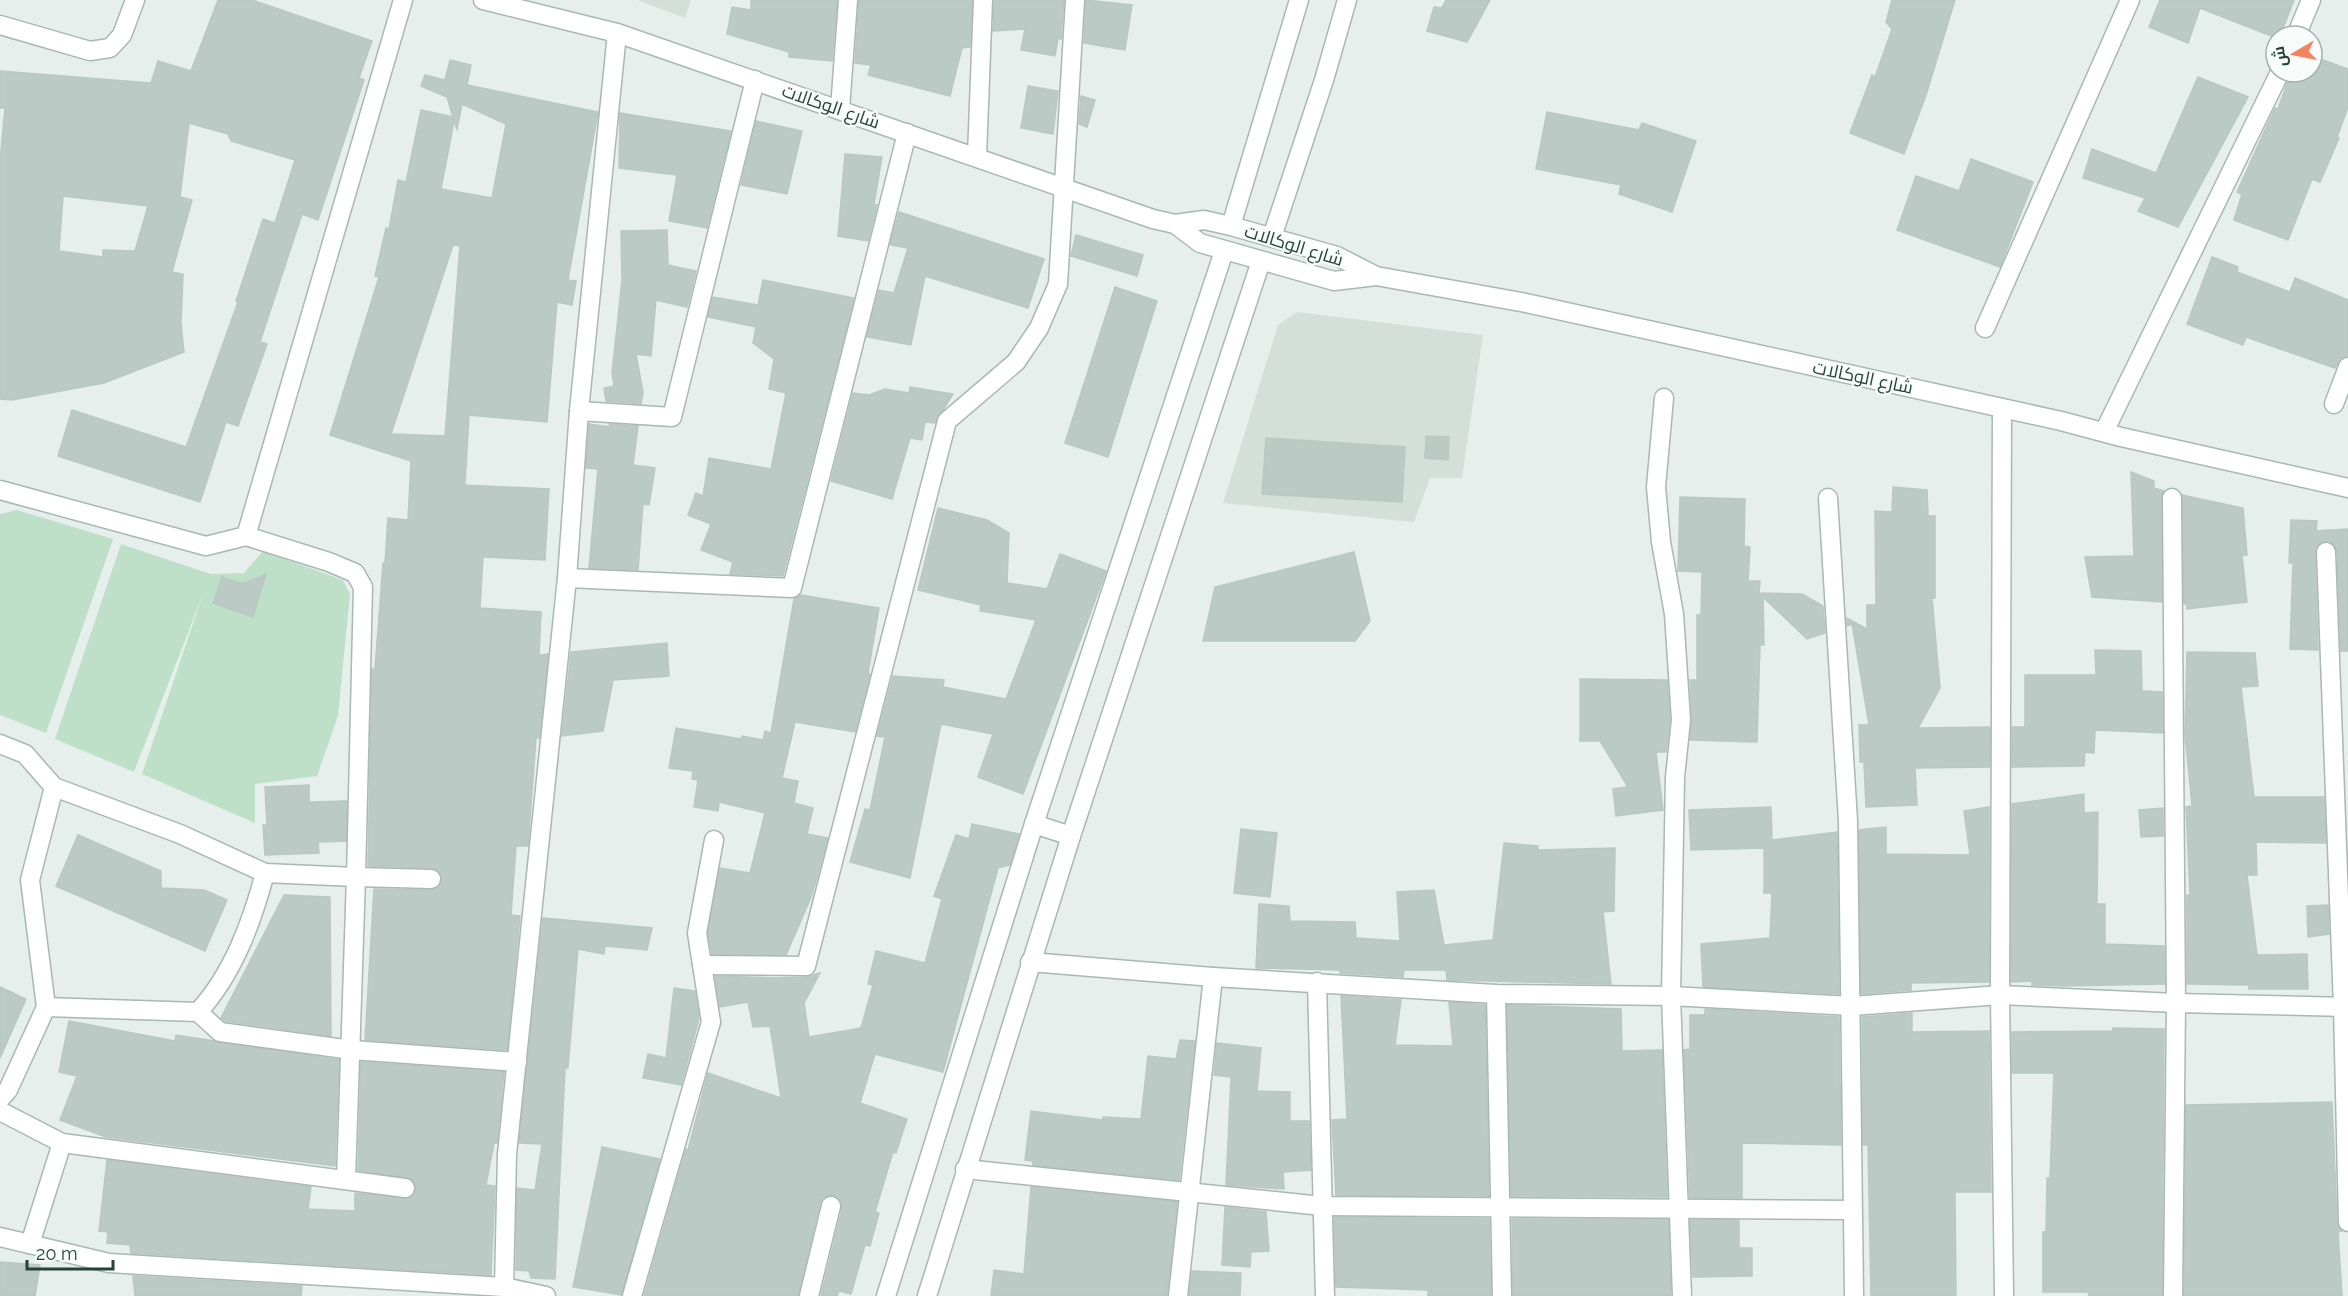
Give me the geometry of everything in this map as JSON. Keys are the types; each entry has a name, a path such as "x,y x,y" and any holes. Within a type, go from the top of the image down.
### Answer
{"street":[{"path":"0,25 90,51 110,48 122,35 135,0"},
{"path":"246,536 403,0"},
{"name":"شارع الوكالات","path":"483,0 617,33 977,156 1063,189 1175,224 1200,243 1224,251 1334,282 1376,276"},
{"path":"840,109 848,0"},
{"path":"977,156 983,0"},
{"path":"702,965 806,966 947,421 1016,362 1039,328 1058,284 1075,0"},
{"path":"1231,226 1299,0"},
{"path":"1272,237 1324,80 1347,0"},
{"path":"1985,328 2130,0"},
{"path":"2301,24 2311,0"},
{"path":"504,1287 507,1154 567,578 579,411 617,33"},
{"path":"579,411 672,417 755,80"},
{"path":"2104,432 2274,84"},
{"path":"567,578 792,588 907,133"},
{"name":"شارع الوكالات","path":"1175,224 1204,220 1231,226 1337,256 1376,276 1526,303 2002,408 2348,488"},
{"path":"886,1296 1034,824 1224,251"},
{"path":"927,1296 1030,962 1261,261"},
{"path":"2334,404 2348,367"},
{"path":"1664,398 1656,488 1661,542 1674,614 1681,720 1675,777 1671,996 1682,1296"},
{"path":"2002,408 2000,995 2004,1296"},
{"path":"0,490 206,546 246,536 330,562 355,573 363,587 352,1050 346,1179"},
{"path":"1828,498 1848,821 1854,1296"},
{"path":"2172,498 2176,1004 2173,1296"},
{"path":"2326,552 2346,1007 2348,1222"},
{"path":"0,744 25,754 54,787 180,834 265,873 431,879"},
{"path":"3,1092 46,1007 30,880 54,787"},
{"path":"1034,824 1071,836"},
{"path":"632,1296 711,1022 697,933 714,840"},
{"path":"198,1012 212,997 231,963 254,914 265,873"},
{"path":"1030,962 1213,977 1496,994 1671,996 1852,1006 2000,995 2176,1004 2346,1007"},
{"path":"1178,1296 1213,977"},
{"path":"1317,982 1324,1296"},
{"path":"1496,994 1502,1296"},
{"path":"46,1007 198,1012 220,1032 352,1050 517,1062"},
{"path":"0,1110 62,1143 405,1188"},
{"path":"30,1244 62,1143"},
{"path":"965,1169 1322,1206 1499,1206 1680,1211 1852,1210"},
{"path":"810,1296 831,1206"},
{"path":"0,1237 109,1263 504,1287 546,1296"}],"shaded area":[{"path":"637,0 691,0 685,18"},
{"path":"1297,312 1483,335 1462,478 1430,478 1414,522 1223,503 1278,325"}],"green space":[{"path":"17,510 113,539 46,733 0,715 0,514"},
{"path":"121,544 211,574 244,573 263,551 343,580 350,594 338,716 317,776 255,784 255,823 142,774 203,594 134,772 55,739"}],"building":[{"path":"218,0 252,0 372,41 359,78 364,80 318,220 302,214 260,342 267,344 238,426 226,422 200,502 58,456 72,410 186,447 238,302 236,301 263,219 275,223 295,160 231,141 228,134 189,123 180,197 192,200 172,272 183,274 181,323 184,352 104,383 12,400 0,399 0,161 5,108 0,108 0,71 151,83 158,61 191,71","holes":["63,196 148,206 135,251 103,250 103,257 59,251"]},
{"path":"751,0 837,0 832,61 789,57 789,52 727,34 732,7 751,10"},
{"path":"859,0 972,0 970,47 962,48 950,96 868,75 871,65 855,63"},
{"path":"994,0 1064,0 1061,39 1058,39 1055,56 1021,50 1025,29 993,31"},
{"path":"1086,0 1132,5 1125,50 1084,43"},
{"path":"1446,0 1490,0 1467,42 1427,31 1434,7 1442,8"},
{"path":"1892,0 1955,0 1926,95 1904,154 1850,133 1872,75 1875,77 1892,29 1886,22"},
{"path":"2160,0 2294,0 2285,24 2264,24 2264,33 2200,8 2188,43 2149,27"},
{"path":"450,60 471,65 467,85 598,112 568,280 576,281 572,305 557,302 547,422 469,415 465,485 549,489 545,560 483,557 480,608 541,612 539,655 548,654 539,738 536,738 528,846 516,846 511,915 520,916 507,1050 365,1040 374,889 431,890 440,885 442,879 437,870 432,868 368,866 372,669 375,669 383,563 385,563 388,518 408,520 411,461 330,435 379,277 375,276 386,228 389,229 398,180 406,182 421,110 453,117 447,97 421,86 425,75 445,80","holes":["462,104 506,124 492,198 441,189 454,121 457,129","453,245 460,246 445,436 391,434"]},
{"path":"2324,60 2348,69 2348,107 2337,137 2339,138 2320,182 2312,179 2288,240 2234,220 2242,194 2237,192 2275,108 2278,109 2287,84 2324,84"},
{"path":"2198,77 2248,97 2178,227 2138,211 2145,198 2083,178 2092,149 2156,173"},
{"path":"1028,86 1058,91 1053,134 1021,128"},
{"path":"1081,96 1095,100 1087,127 1079,124"},
{"path":"1547,112 1639,130 1642,123 1696,141 1672,212 1619,194 1621,185 1536,169"},
{"path":"620,113 731,131 707,228 669,221 677,175 619,168"},
{"path":"756,121 802,131 787,194 741,185"},
{"path":"845,154 882,157 874,204 877,205 868,241 838,236"},
{"path":"1971,159 2033,182 2000,267 1897,230 1916,176 1959,191"},
{"path":"899,212 1044,259 1028,308 925,276 911,345 867,337 879,290 894,293 908,248 890,245"},
{"path":"667,230 668,265 696,271 687,307 656,300 651,356 636,354 643,392 641,404 606,401 604,388 614,386 612,373 622,280 621,231"},
{"path":"1076,235 1143,255 1137,276 1071,256"},
{"path":"2212,257 2238,267 2237,272 2290,292 2295,278 2348,300 2348,356 2340,359 2335,368 2246,337 2243,345 2187,324"},
{"path":"763,280 854,298 783,576 730,574 733,562 701,550 711,524 688,515 696,493 703,496 709,458 771,469 786,393 769,389 774,359 753,343 756,327 708,317 713,297 758,305"},
{"path":"1115,287 1157,301 1108,457 1065,443"},
{"path":"910,387 953,394 935,423 925,422 922,440 910,438 892,499 831,481 853,393 869,395 885,389 909,393"},
{"path":"589,424 610,427 609,424 638,426 633,465 655,468 649,505 643,504 638,570 589,568 598,469 586,468"},
{"path":"1426,436 1449,437 1448,460 1425,458"},
{"path":"1266,438 1405,447 1402,502 1262,494"},
{"path":"2131,472 2154,481 2154,488 2164,491 2161,498 2162,602 2092,597 2085,557 2134,556"},
{"path":"1893,487 1927,490 1928,516 1935,516 1935,598 1932,598 1940,688 1918,728 1990,727 1990,767 1915,768 1917,805 1866,807 1864,762 1860,762 1859,725 1869,725 1852,624 1847,626 1847,618 1867,629 1867,605 1876,605 1875,511 1892,512"},
{"path":"2182,495 2243,508 2247,555 2242,555 2247,602 2187,609 2187,604 2184,604"},
{"path":"1680,497 1745,499 1744,546 1750,547 1748,581 1760,581 1759,593 1802,594 1823,606 1825,633 1807,639 1763,597 1764,645 1760,645 1757,742 1690,740 1692,719 1690,680 1697,680 1697,615 1701,615 1702,572 1678,571"},
{"path":"938,508 987,520 1009,533 1007,583 1047,589 1060,554 1106,571 1023,794 978,777 993,734 941,724 910,878 850,862 865,809 870,810 885,737 877,736 893,676 944,680 943,687 1006,699 1036,620 980,611 981,605 918,590"},
{"path":"2291,520 2317,521 2316,531 2348,529 2348,651 2341,651 2337,551 2335,546 2326,541 2320,543 2315,552 2318,650 2290,649 2293,563 2289,563"},
{"path":"1354,552 1370,621 1355,641 1203,641 1215,587"},
{"path":"266,574 253,617 213,603 222,577 243,584"},
{"path":"801,595 879,608 868,673 870,674 855,732 795,722 782,778 798,781 794,803 813,808 807,834 828,838 812,895 786,955 712,954 708,933 720,868 750,873 765,813 719,802 718,811 694,807 698,780 692,779 693,771 669,768 676,728 741,739 742,736 763,740 765,731 771,733 794,599"},
{"path":"667,643 669,676 613,680 603,731 562,736 571,652"},
{"path":"2095,650 2141,651 2142,691 2162,692 2163,733 2095,730 2094,753 2085,752 2084,766 2012,767 2012,727 2025,727 2025,675 2096,675"},
{"path":"2187,652 2255,653 2258,686 2241,687 2254,797 2324,797 2326,843 2256,842 2257,875 2247,875 2257,955 2307,954 2308,989 2249,989 2249,985 2187,984 2187,895 2190,895 2186,807 2192,806 2185,734"},
{"path":"1580,679 1667,680 1670,720 1666,752 1656,752 1663,810 1616,816 1613,789 1628,787 1600,741 1580,741"},
{"path":"309,785 309,802 347,801 346,841 318,842 319,853 265,855 263,825 267,825 265,787"},
{"path":"2084,794 2084,813 2098,812 2097,904 2105,904 2105,944 2164,946 2165,984 2060,986 2032,985 2032,981 2011,982 2012,804"},
{"path":"1771,807 1772,840 1837,832 1839,994 1703,987 1701,944 1770,938 1772,893 1764,893 1764,848 1691,850 1689,810"},
{"path":"1989,807 1989,982 1911,983 1911,990 1861,994 1859,830 1886,827 1886,854 1970,855 1964,811"},
{"path":"2163,808 2163,836 2141,837 2139,810"},
{"path":"972,824 1019,834 1010,865 998,868 943,1072 875,1054 860,1103 907,1119 896,1153 893,1152 875,1212 879,1213 870,1246 865,1245 851,1294 839,1291 837,1296 821,1296 842,1209 839,1198 833,1195 823,1198 820,1203 798,1296 644,1296 686,1149 688,1150 708,1073 781,1098 770,1026 753,1027 748,1002 720,1007 715,976 776,978 806,977 820,973 804,1003 809,1037 861,1028 873,985 868,984 876,951 925,963 942,899 934,896 956,835 969,839"},
{"path":"1241,829 1277,833 1270,897 1234,893"},
{"path":"78,835 161,871 161,888 204,890 227,900 205,951 56,886"},
{"path":"1504,843 1538,846 1538,850 1615,848 1614,911 1603,912 1611,984 1447,980 1446,970 1404,970 1403,977 1340,973 1340,970 1256,968 1259,904 1289,906 1290,921 1355,922 1356,938 1400,941 1397,892 1434,890 1444,945 1493,940"},
{"path":"284,895 330,897 331,1036 225,1021 221,1018"},
{"path":"2328,905 2329,934 2308,937 2307,906"},
{"path":"543,918 652,928 647,950 605,946 604,954 578,949 568,1068 565,1068 555,1279 531,1278 529,1271 516,1270 517,1188 535,1190 542,1144 519,1143"},
{"path":"0,987 26,999 0,1058"},
{"path":"674,988 695,991 699,1019 681,1085 643,1078 648,1054 666,1058"},
{"path":"1341,996 1401,1000 1395,1045 1453,1046 1449,1002 1485,1005 1489,1196 1336,1195 1332,1120 1347,1119"},
{"path":"1507,1005 1621,1009 1622,1051 1662,1050 1667,1197 1511,1196"},
{"path":"1705,1009 1839,1017 1841,1145 1742,1143 1742,1198 1690,1198 1684,1050 1690,1049 1690,1015 1705,1015"},
{"path":"1912,1013 1912,1032 1989,1031 1991,1192 1955,1192 1956,1296 1871,1296 1868,1145 1863,1145 1862,1017"},
{"path":"69,1021 175,1041 176,1035 339,1060 335,1166 106,1137 60,1120 77,1076 59,1072"},
{"path":"2113,1028 2164,1029 2162,1296 2089,1296 2088,1292 2043,1292 2043,1232 2046,1232 2047,1178 2050,1178 2054,1073 2012,1073 2012,1032 2113,1031"},
{"path":"1180,1040 1195,1041 1179,1180 1033,1165 1033,1161 1025,1160 1031,1111 1103,1120 1103,1117 1141,1119 1148,1056 1176,1059"},
{"path":"1217,1043 1261,1048 1257,1091 1290,1092 1290,1121 1309,1121 1311,1170 1283,1172 1284,1189 1226,1185 1231,1077 1214,1075"},
{"path":"361,1062 504,1072 497,1143 494,1143 486,1185 495,1186 491,1275 131,1253 130,1245 107,1243 108,1232 99,1231 107,1160 311,1187 308,1209 355,1211 355,1193 410,1198 416,1189 411,1179 358,1170"},
{"path":"2332,1102 2337,1222 2342,1231 2338,1232 2342,1296 2184,1296 2186,1105"},
{"path":"602,1147 660,1159 621,1295 573,1287"},
{"path":"1031,1187 1177,1202 1167,1296 991,1296 994,1270 1024,1274"},
{"path":"1225,1207 1266,1212 1269,1251 1251,1252 1250,1267 1222,1265"},
{"path":"1334,1217 1489,1219 1491,1296 1428,1296 1428,1290 1336,1287"},
{"path":"1512,1219 1668,1220 1671,1296 1513,1296"},
{"path":"1690,1220 1739,1220 1739,1248 1752,1248 1752,1276 1693,1277"},
{"path":"0,1262 40,1265 35,1296 0,1296"},
{"path":"1192,1271 1241,1273 1240,1296 1189,1296"},
{"path":"133,1276 302,1286 301,1296 135,1296"}]}
